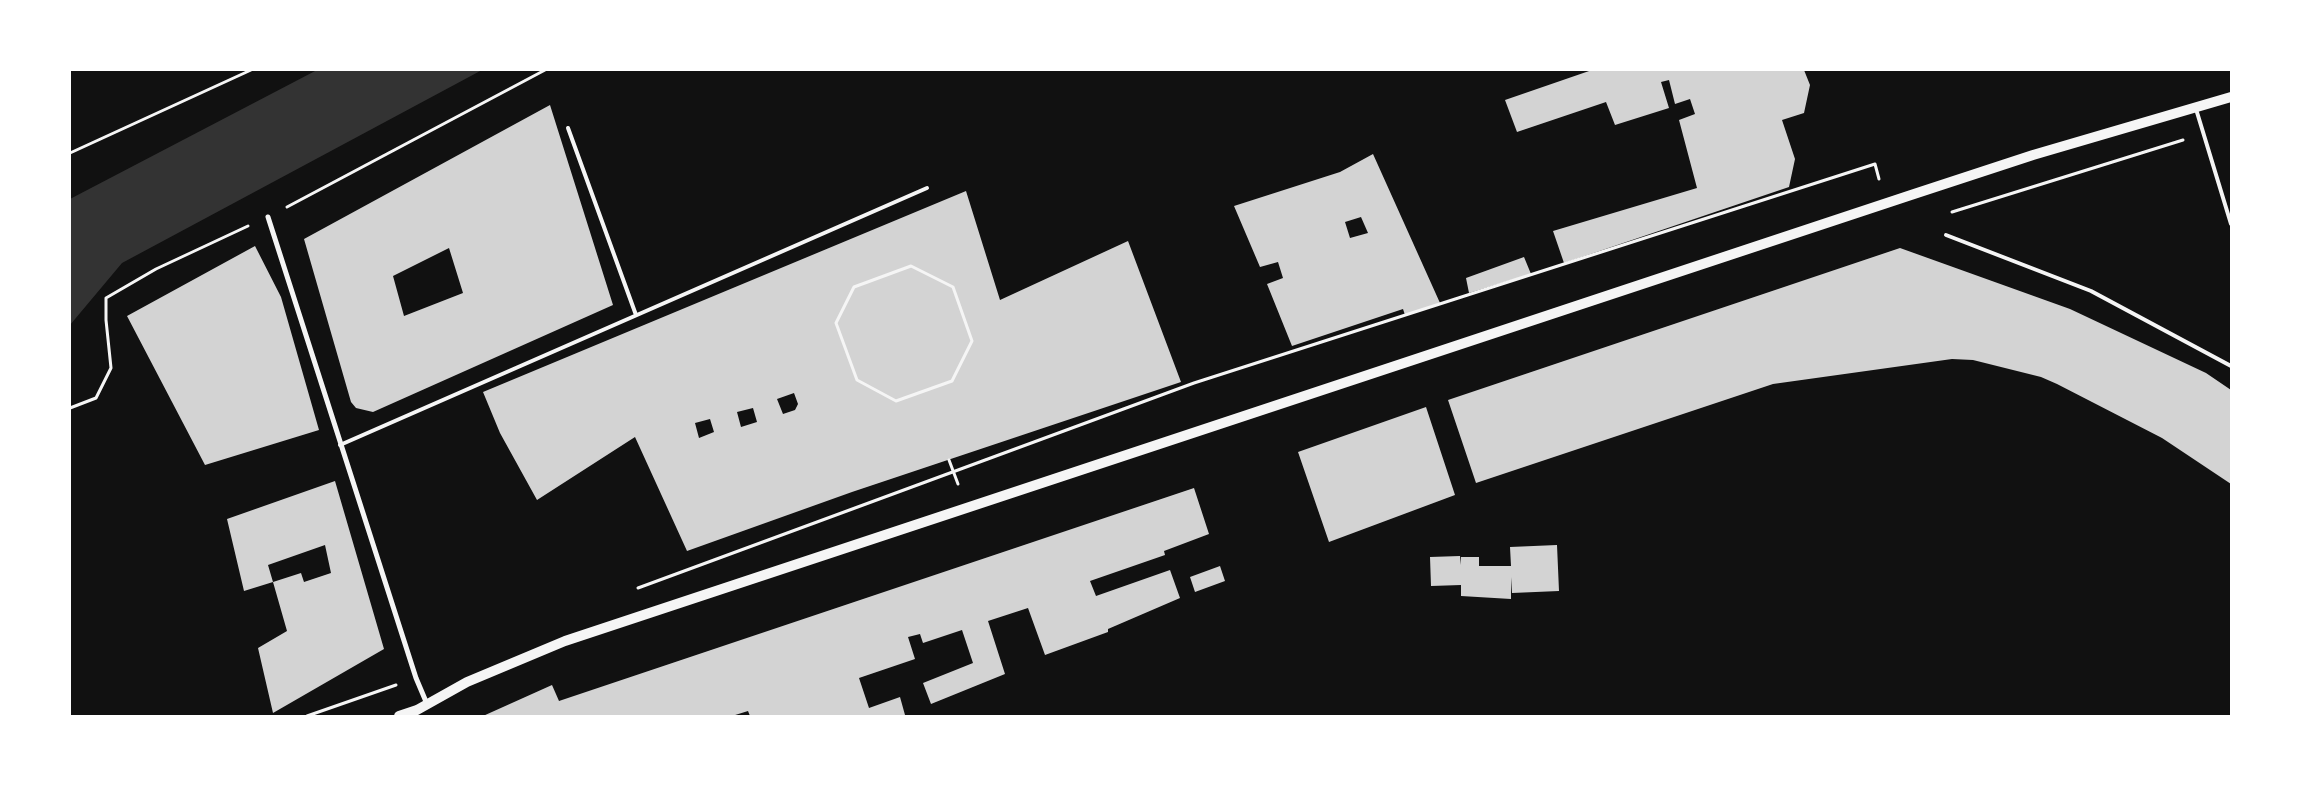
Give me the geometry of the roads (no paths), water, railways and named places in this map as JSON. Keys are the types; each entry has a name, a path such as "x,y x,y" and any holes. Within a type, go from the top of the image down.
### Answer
{"main road":[{"path":"399,716 415,713 427,704 467,682 565,642 2033,155 2231,97"}],"street":[{"path":"268,217 416,678 427,704"}],"lane":[{"path":"2195,107 2231,224"},
{"path":"568,128 636,316"},
{"path":"340,445 927,188"},
{"path":"1946,235 2091,291 2231,366"}]}
